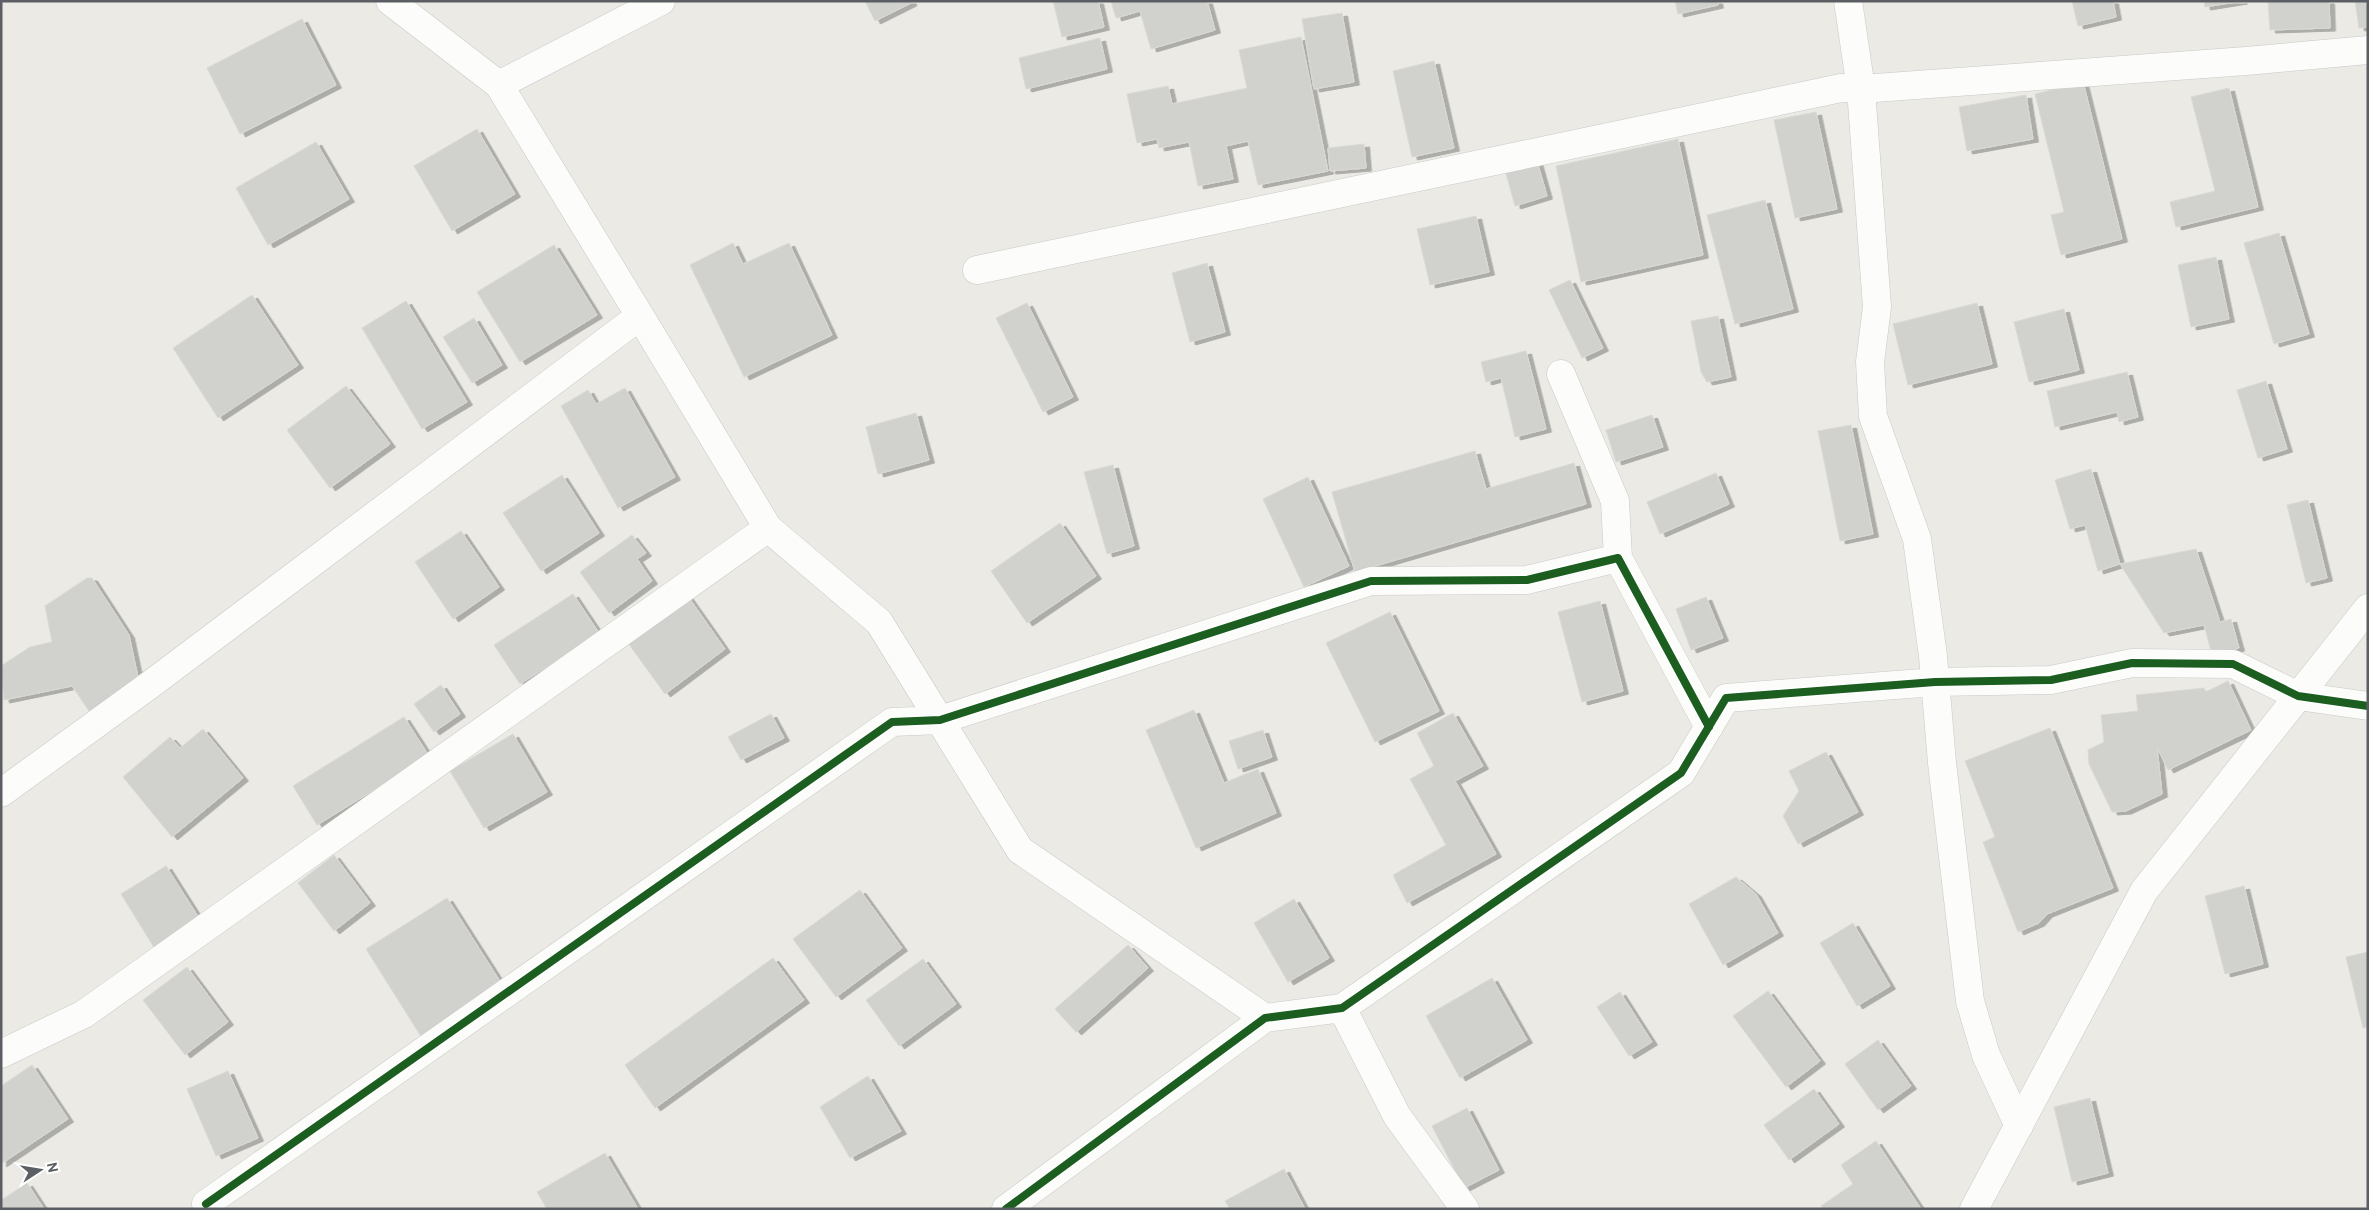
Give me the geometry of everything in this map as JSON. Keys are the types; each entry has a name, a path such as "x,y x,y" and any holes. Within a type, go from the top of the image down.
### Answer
{"street":[{"path":"390,1 499,85 768,528 879,622 1020,850 1266,1018"},
{"path":"499,85 661,1"},
{"path":"1848,1 1861,89 1877,307 1870,362 1873,416 1917,538 1935,682 1942,763 1970,1001 1986,1055 2019,1126"},
{"path":"977,270 1841,88 1861,89 2246,61 2368,50"},
{"path":"1,793 159,678 640,316"},
{"path":"1561,374 1616,501 1618,558 1709,727"},
{"path":"1,1054 84,1014 768,528"},
{"path":"206,1204 892,722 940,720 1371,581 1527,580 1618,558"},
{"path":"1974,1209 2144,891 2368,608"},
{"path":"1006,1209 1266,1018 1342,1008 1681,773 1726,698 1935,682 2051,680 2132,663 2233,664 2298,696 2368,706"},
{"path":"1342,1008 1397,1116 1465,1209"}],"building":[{"path":"865,1 911,1 911,3 875,21"},
{"path":"1053,1 1098,1 1104,27 1062,37"},
{"path":"1111,1 1207,1 1215,30 1151,49 1140,11 1116,18"},
{"path":"1675,1 1717,1 1718,5 1678,14"},
{"path":"2072,1 2113,1 2116,17 2078,26"},
{"path":"2204,1 2242,1 2205,7"},
{"path":"2268,1 2329,1 2330,28 2270,30"},
{"path":"2355,1 2368,1 2368,27 2359,28"},
{"path":"1342,13 1354,82 1314,89 1302,19"},
{"path":"302,19 336,85 240,134 207,68"},
{"path":"1301,37 1328,171 1258,185 1248,141 1226,146 1233,179 1198,186 1189,142 1159,148 1157,139 1137,143 1127,94 1168,86 1172,104 1247,88 1239,50"},
{"path":"1100,38 1107,69 1026,89 1019,58"},
{"path":"1434,61 1454,148 1412,157 1393,71"},
{"path":"2083,82 2122,239 2061,255 2051,215 2064,212 2035,94"},
{"path":"2229,88 2258,207 2176,227 2170,202 2215,191 2191,97"},
{"path":"2026,95 2033,139 1967,151 1959,107"},
{"path":"1816,112 1837,209 1795,218 1774,120"},
{"path":"477,129 515,194 452,231 414,166"},
{"path":"1678,139 1703,255 1581,282 1556,166"},
{"path":"316,142 349,199 268,245 236,188"},
{"path":"1364,144 1366,168 1330,171 1328,148"},
{"path":"1537,161 1547,196 1515,206 1505,170"},
{"path":"1765,200 1793,309 1735,324 1707,215"},
{"path":"1476,216 1489,272 1430,285 1417,229"},
{"path":"2279,233 2309,334 2274,344 2244,243"},
{"path":"733,243 743,264 789,243 832,335 744,377 690,265"},
{"path":"554,245 597,315 520,362 477,292"},
{"path":"2216,257 2229,319 2191,327 2178,265"},
{"path":"1207,263 1225,332 1190,342 1172,273"},
{"path":"1570,280 1603,348 1582,358 1549,290"},
{"path":"252,295 298,365 218,418 173,348"},
{"path":"406,301 467,402 422,429 362,328"},
{"path":"1027,303 1073,397 1043,412 996,318"},
{"path":"1977,303 1992,364 1908,385 1893,324"},
{"path":"2064,309 2079,370 2029,382 2014,322"},
{"path":"1718,316 1731,377 1707,382 1701,372 1691,321"},
{"path":"474,318 502,365 472,383 443,337"},
{"path":"1526,351 1546,429 1515,437 1501,378 1486,382 1481,362"},
{"path":"2127,372 2138,417 2119,422 2117,412 2055,427 2047,391"},
{"path":"2266,381 2287,449 2258,458 2237,390"},
{"path":"346,386 390,444 330,488 287,430"},
{"path":"625,388 675,477 618,508 561,406 588,390 596,404"},
{"path":"916,413 929,460 878,474 866,427"},
{"path":"1652,415 1663,447 1616,462 1606,430"},
{"path":"1851,425 1873,534 1840,541 1818,431"},
{"path":"1475,451 1486,489 1574,463 1586,504 1355,572 1332,492"},
{"path":"1113,465 1134,546 1107,554 1084,472"},
{"path":"2091,469 2120,564 2098,571 2085,525 2070,529 2055,480"},
{"path":"1716,473 1729,504 1660,534 1647,502"},
{"path":"562,475 599,533 541,571 503,513"},
{"path":"1308,477 1349,566 1304,587 1263,499"},
{"path":"2308,500 2327,578 2306,583 2287,505"},
{"path":"1060,523 1096,576 1027,623 991,571"},
{"path":"461,531 499,587 453,619 415,562"},
{"path":"632,535 646,553 637,559 652,581 609,613 580,572"},
{"path":"2196,549 2220,622 2231,619 2239,648 2212,655 2204,625 2164,633 2120,564"},
{"path":"87,578 92,578 129,635 139,682 91,714 72,686 4,700 1,666 30,647 52,642 45,606"},
{"path":"573,594 599,633 520,684 494,645"},
{"path":"687,595 725,649 665,694 625,639"},
{"path":"1706,597 1723,638 1691,650 1676,609"},
{"path":"1600,601 1623,691 1582,702 1558,612"},
{"path":"1390,612 1439,711 1375,742 1326,643"},
{"path":"2228,681 2251,730 2168,770 2157,747 2162,794 2126,811 2112,812 2089,764 2088,750 2104,742 2101,715 2138,711 2136,695 2204,688 2206,692"},
{"path":"441,685 460,714 434,732 414,704"},
{"path":"1194,710 1224,783 1258,769 1276,813 1196,848 1146,730"},
{"path":"1453,713 1483,766 1455,781 1496,854 1407,903 1393,875 1446,845 1410,779 1434,766 1417,733"},
{"path":"771,714 784,738 741,760 728,737"},
{"path":"404,717 429,756 317,825 293,786"},
{"path":"2050,728 2113,888 2047,914 2039,923 2018,932 1983,842 1995,837 1965,761"},
{"path":"203,729 243,778 172,837 123,777 170,737 180,748"},
{"path":"1263,730 1272,757 1238,769 1229,741"},
{"path":"513,734 547,792 484,828 450,771"},
{"path":"1826,752 1858,812 1798,844 1783,816 1799,791 1789,771"},
{"path":"334,855 370,903 334,931 298,883"},
{"path":"166,866 204,926 158,954 121,894"},
{"path":"1736,877 1756,894 1778,933 1723,965 1689,904"},
{"path":"2244,886 2263,964 2225,974 2205,896"},
{"path":"860,890 902,948 836,997 793,939"},
{"path":"447,898 503,986 422,1038 366,949"},
{"path":"1294,899 1329,958 1288,982 1254,923"},
{"path":"1853,923 1890,986 1857,1006 1820,943"},
{"path":"1128,945 1148,968 1076,1032 1055,1009"},
{"path":"2368,952 2368,1027 2363,1028 2346,957"},
{"path":"773,958 804,1000 655,1108 625,1065"},
{"path":"923,959 956,1004 899,1046 866,1000"},
{"path":"187,967 228,1022 185,1055 143,1000"},
{"path":"1492,978 1527,1040 1460,1078 1426,1016"},
{"path":"1768,991 1820,1061 1786,1087 1733,1016"},
{"path":"1620,992 1652,1042 1629,1056 1597,1007"},
{"path":"1878,1040 1911,1086 1878,1110 1845,1064"},
{"path":"32,1065 68,1119 1,1164 1,1086"},
{"path":"228,1071 258,1138 216,1156 187,1089"},
{"path":"868,1076 901,1131 850,1158 820,1107"},
{"path":"1814,1089 1839,1124 1789,1160 1764,1125"},
{"path":"2090,1098 2108,1173 2072,1182 2054,1107"},
{"path":"1467,1108 1499,1170 1464,1188 1432,1126"},
{"path":"1876,1141 1921,1209 1823,1209 1821,1206 1853,1184 1841,1165"},
{"path":"605,1153 638,1209 547,1209 537,1192"},
{"path":"1284,1169 1305,1209 1230,1209 1225,1201"},
{"path":"27,1183 44,1209 1,1209 1,1196 3,1199"}],"cycle path":[{"path":"206,1204 892,722 940,720 1371,581 1527,580 1618,558 1709,727"},
{"path":"1006,1209 1265,1018 1342,1008 1681,773 1726,698 1935,682 2051,680 2132,663 2233,664 2298,696 2368,706"}]}
